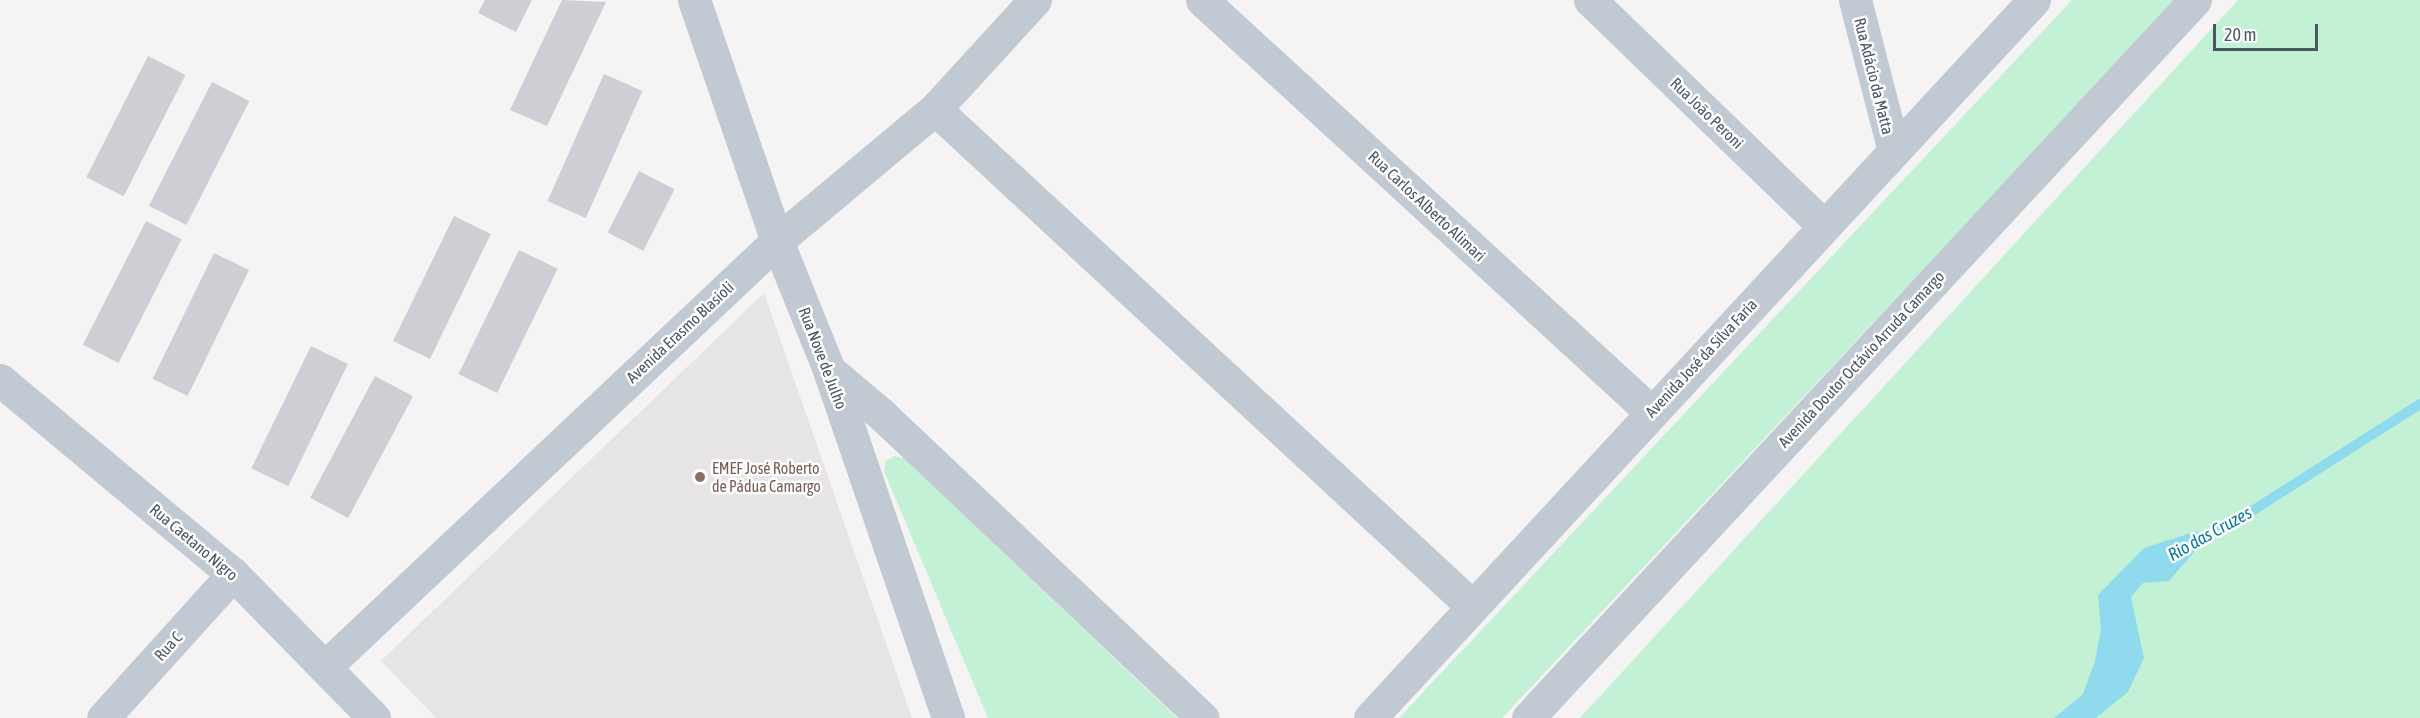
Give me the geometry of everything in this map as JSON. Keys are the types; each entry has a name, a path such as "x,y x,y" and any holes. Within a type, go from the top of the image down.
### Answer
{"street":[{"name":"Rua Nove de Julho","path":"694,0 777,241 829,370 948,718"},
{"name":"Rua Carlos Alberto Alimari","path":"1202,0 1651,412"},
{"name":"Rua João Peroni","path":"1590,0 1824,226"},
{"name":"Rua Adácio da Matta","path":"1855,0 1894,151"},
{"name":"Avenida José da Silva Faria","path":"1370,718 1471,605 2034,0"},
{"name":"Avenida Doutor Octávio Arruda Camargo","path":"1527,718 2195,0"},
{"name":"Avenida Erasmo Blasioli","path":"326,666 777,241 935,109 1026,4"},
{"path":"935,109 1471,605"},
{"path":"829,370 881,414 1203,718"},
{"name":"Rua Caetano Nigro","path":"0,380 233,574 326,666 374,718"},
{"name":"Rua C","path":"104,718 233,574"}],"shaded area":[{"name":"EMEF José Roberto de Pádua Camargo","path":"764,293 912,718 436,718 381,661"}],"green space":[{"path":"2072,0 2176,0 1502,718 1399,718"},
{"path":"2238,0 2420,0 2420,718 1580,718"},
{"path":"894,456 904,458 1177,718 988,718 884,471 886,461"}],"water":[{"path":"2197,531 2201,544 2169,581 2143,583 2131,597 2144,658 2128,692 2096,718 2054,718 2083,694 2095,661 2101,629 2098,595 2144,548"}],"building":[{"path":"485,0 532,0 516,32 478,13"},
{"path":"562,0 606,2 547,126 510,110"},
{"path":"148,56 185,75 124,196 86,177"},
{"path":"604,74 642,91 586,218 547,201"},
{"path":"212,82 249,101 186,225 149,206"},
{"path":"639,171 675,189 643,251 608,232"},
{"path":"454,216 491,234 430,359 393,341"},
{"path":"146,221 182,239 119,363 83,345"},
{"path":"519,250 558,269 497,393 459,374"},
{"path":"214,253 249,270 188,396 153,379"},
{"path":"311,346 348,364 288,486 251,468"},
{"path":"375,376 413,396 348,518 310,498"}],"waterway":[{"name":"Rio das Cruzes","path":"2188,545 2238,520 2420,404"}],"place":[{"name":"EMEF José Roberto de Pádua Camargo","path":"700,477"}]}
